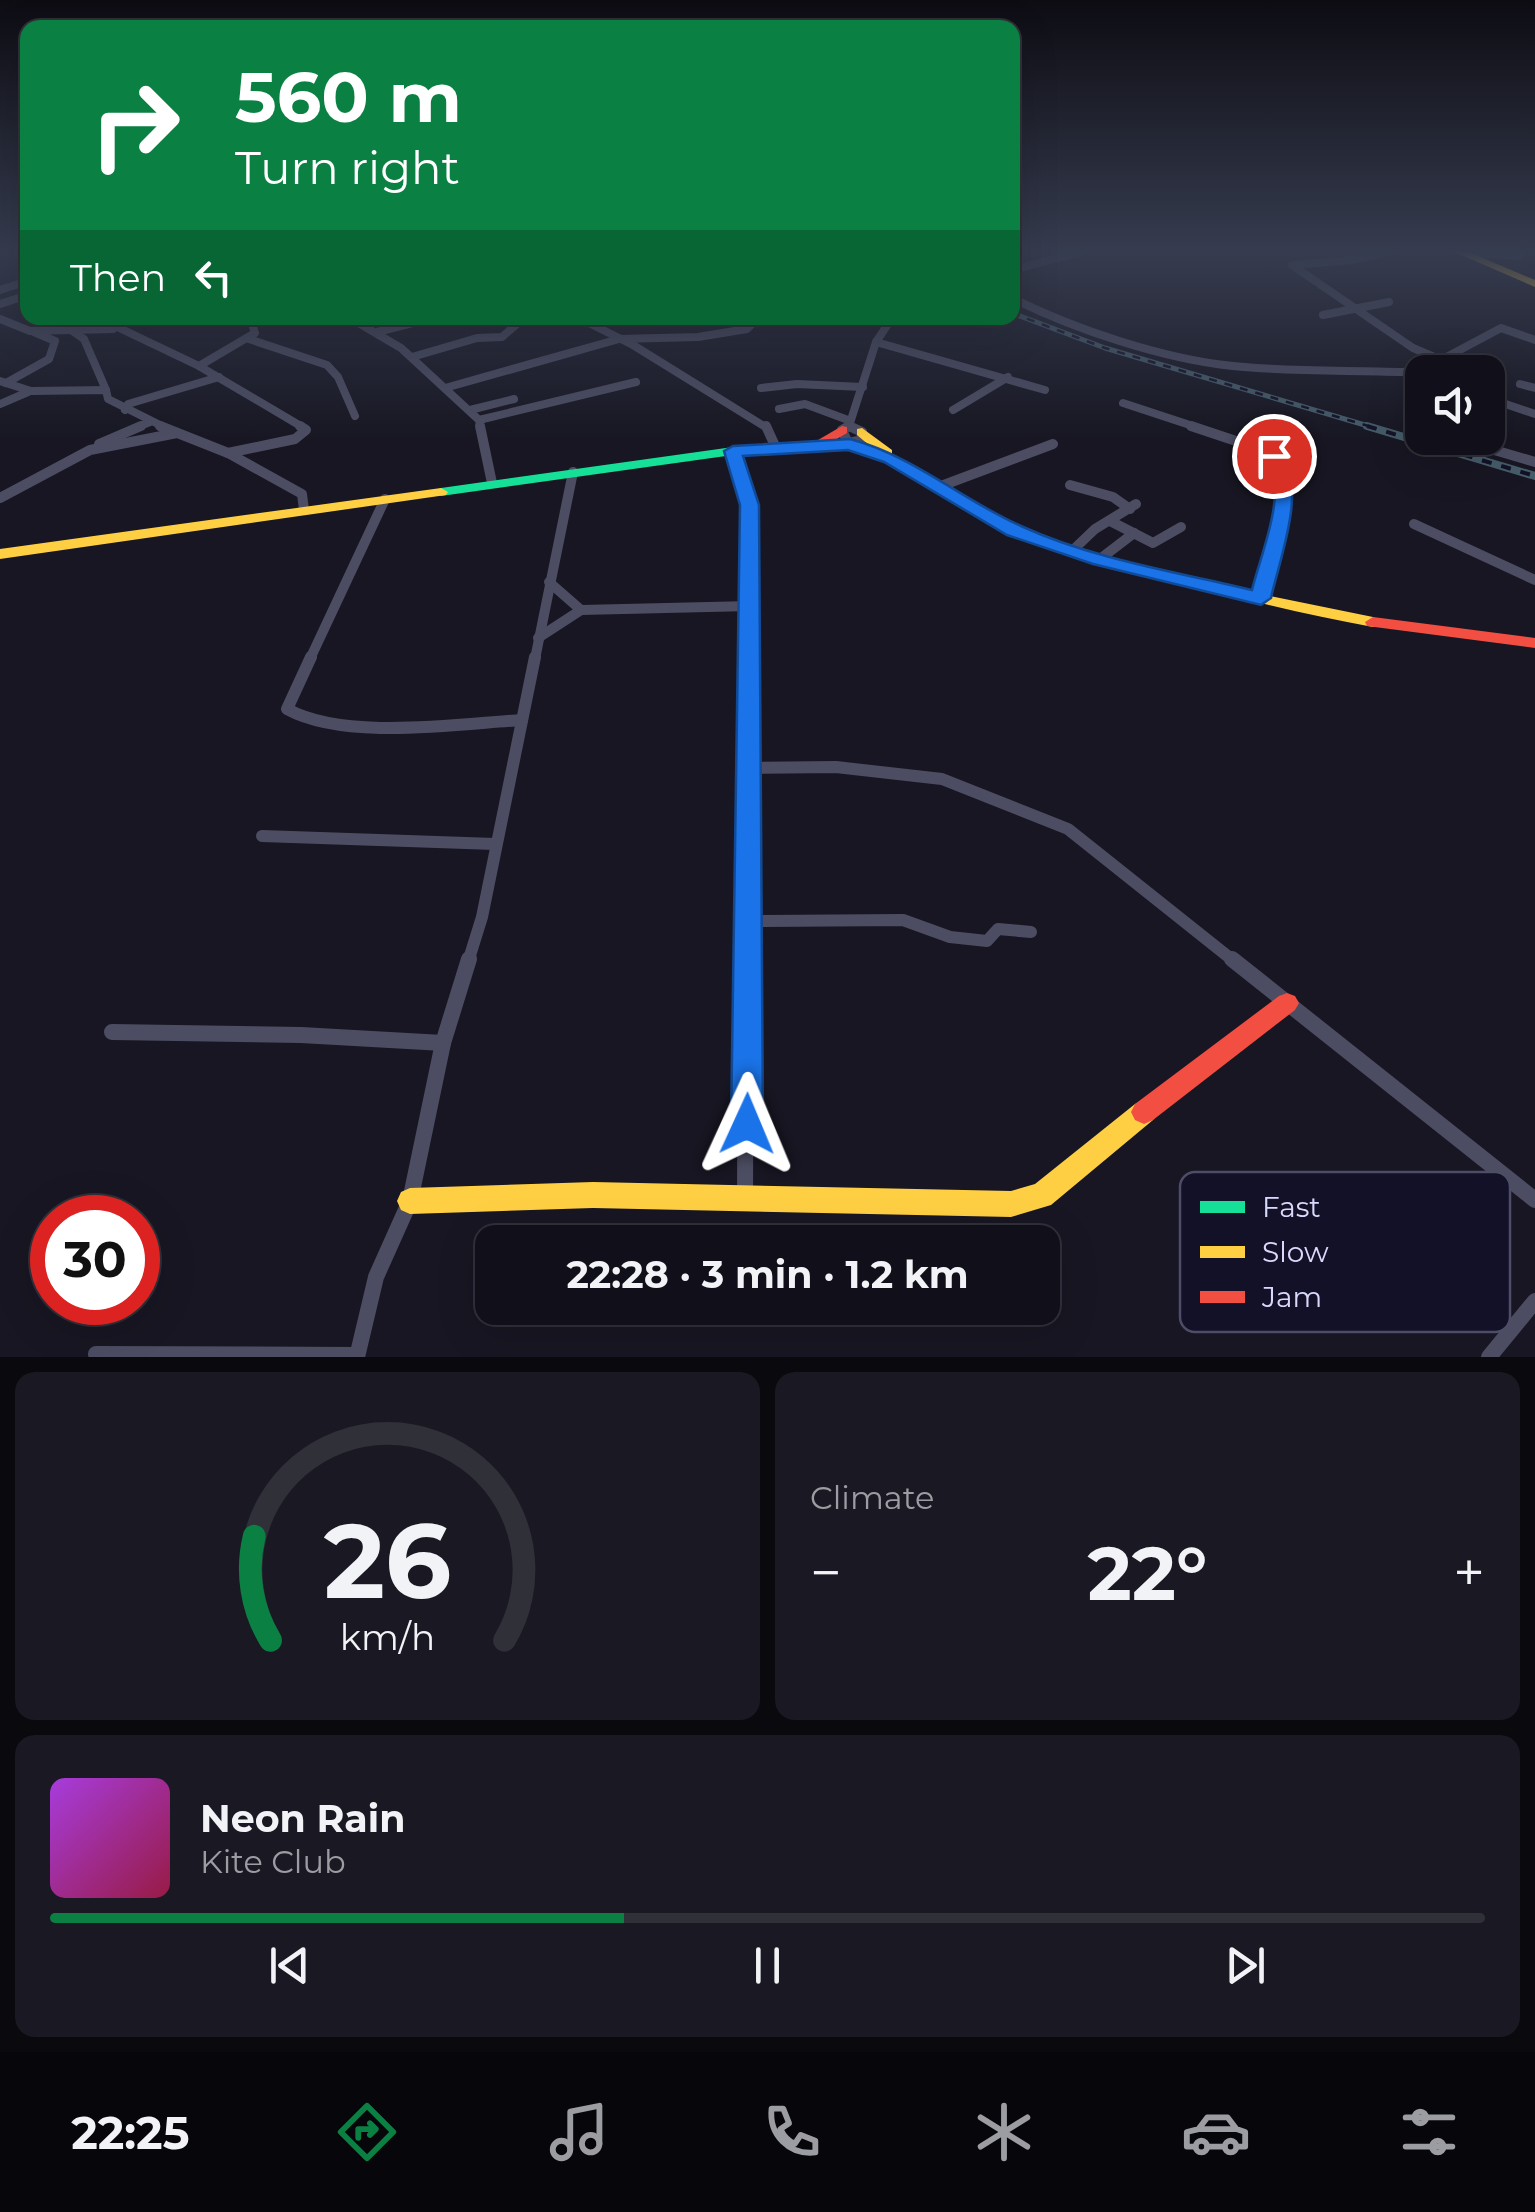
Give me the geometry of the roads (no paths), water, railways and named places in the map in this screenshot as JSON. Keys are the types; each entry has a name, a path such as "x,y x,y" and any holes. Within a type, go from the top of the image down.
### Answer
{"street":[{"path":"1046,314 1156,350 1231,366 1403,372"},
{"path":"1366,314 1413,348 1430,355"},
{"path":"0,320 55,341"},
{"path":"106,325 192,360 202,372 285,412 306,430 295,439 228,453"},
{"path":"199,366 249,339 255,333 252,325"},
{"path":"364,325 412,358 479,420 492,483"},
{"path":"377,332 404,325"},
{"path":"412,358 477,338 502,337 515,325"},
{"path":"592,325 766,426 776,448"},
{"path":"445,388 619,338 713,335 751,325"},
{"path":"850,430 876,342 887,325"},
{"path":"3,382 48,359 55,341 73,328"},
{"path":"73,328 84,339 86,355 100,367 108,399 150,422 228,453 302,494 304,510"},
{"path":"1447,355 1501,328 1535,340"},
{"path":"30,331 118,329"},
{"path":"249,339 326,365 338,377 355,416"},
{"path":"876,342 1046,390"},
{"path":"125,410 128,404 219,377"},
{"path":"953,410 1008,377"},
{"path":"3,382 31,390 106,390"},
{"path":"479,420 636,382"},
{"path":"761,388 797,384 863,387"},
{"path":"797,384 805,402 890,458 1014,530 1100,560 1261,598 1403,626 1535,643"},
{"path":"1520,384 1535,388"},
{"path":"0,404 31,390"},
{"path":"470,410 514,400"},
{"path":"779,409 788,403 805,402"},
{"path":"1124,403 1264,450 1282,466 1285,491 1261,598"},
{"path":"1505,404 1535,414"},
{"path":"0,498 150,422"},
{"path":"0,554 573,472 733,451 804,447 850,430"},
{"path":"90,450 180,432"},
{"path":"941,486 1052,444"},
{"path":"733,451 749,505 751,606 746,1198"},
{"path":"1505,453 1535,462"},
{"path":"96,1354 357,1356 376,1277 410,1202 442,1043 482,917 573,472"},
{"path":"1070,485 1134,507 1073,550"},
{"path":"385,499 287,709 292,716 342,724 522,720"},
{"path":"1110,521 1153,543 1181,527"},
{"path":"1414,524 1535,580"},
{"path":"1100,560 1134,533"},
{"path":"549,582 581,610"},
{"path":"538,638 581,610 751,606"},
{"path":"750,768 836,767 942,779 1044,818 1086,840 1500,1172"},
{"path":"262,836 495,844"},
{"path":"750,921 903,920 950,937 987,941 998,929 1031,932"},
{"path":"410,1202 593,1196 1011,1204 1042,1196 1183,1080 1287,1003"},
{"path":"112,1032 301,1035 442,1043"},
{"path":"1510,1180 1535,1200"},
{"path":"1510,1331 1535,1301"},
{"path":"1489,1357 1510,1332"}],"railway":[{"path":"1020,316 1105,348 1375,428"},
{"path":"1367,426 1535,476"}]}
